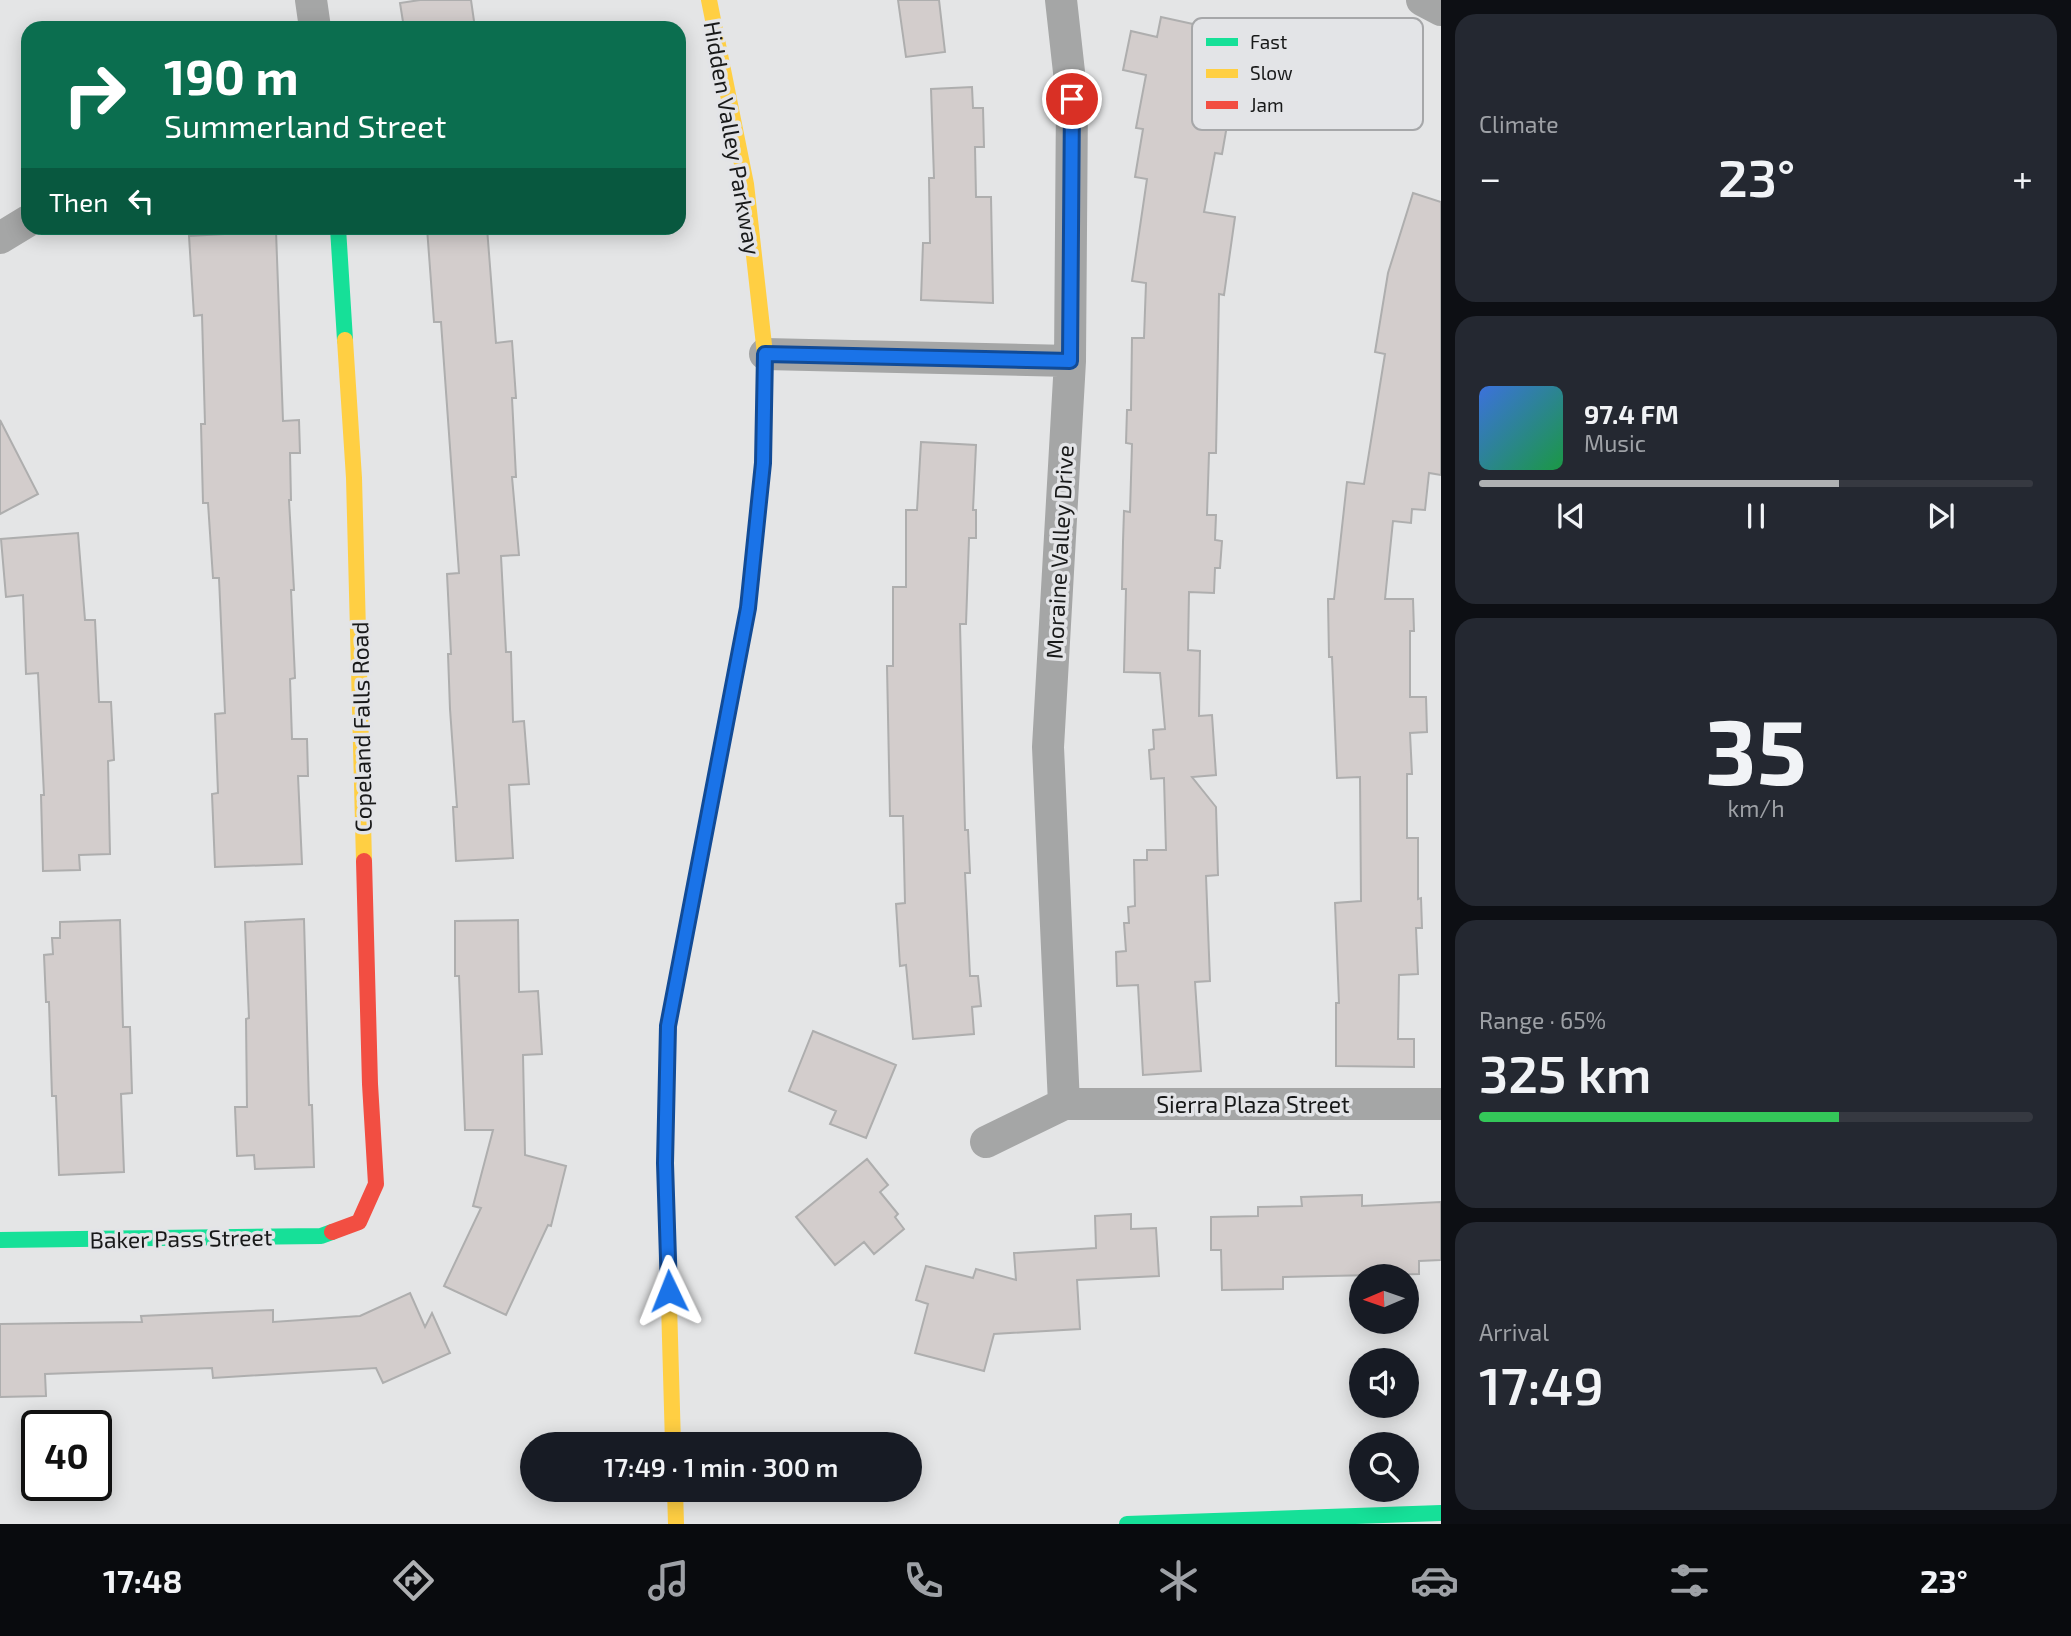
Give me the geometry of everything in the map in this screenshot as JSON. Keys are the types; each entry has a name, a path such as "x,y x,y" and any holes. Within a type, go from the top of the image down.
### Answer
{"street":[{"path":"311,0 314,21"},
{"name":"Hidden Valley Parkway","path":"673,1432 665,1163 668,1026 748,608 763,463 765,354 746,184 709,0"},
{"name":"Moraine Valley Drive","path":"1061,0 1072,99 1070,361 1048,747 1064,1104"},
{"path":"1422,0 1441,10"},
{"path":"0,238 21,225"},
{"name":"Copeland Falls Road","path":"338,235 354,478 370,1070 376,1184 359,1223"},
{"path":"765,354 1070,361"},
{"path":"986,1142 1064,1104"},
{"name":"Sierra Plaza Street","path":"1064,1104 1441,1104"},
{"name":"Baker Pass Street","path":"0,1241 321,1236 359,1223"},
{"path":"675,1502 676,1524"},
{"path":"1127,1524 1441,1513"}],"building":[{"path":"420,0 471,0 474,21 403,21 400,3"},
{"path":"898,0 939,0 945,52 906,57"},
{"path":"1161,17 1192,24 1192,130 1226,130 1222,154 1215,153 1204,212 1235,217 1224,295 1219,294 1216,453 1209,453 1207,515 1216,515 1215,540 1222,541 1220,568 1215,568 1214,593 1189,592 1188,650 1200,651 1199,716 1212,715 1216,775 1192,777 1216,807 1218,875 1206,876 1210,981 1195,982 1201,1071 1143,1075 1138,985 1117,986 1116,952 1126,951 1124,923 1129,923 1128,907 1135,906 1134,860 1147,860 1147,850 1166,850 1164,778 1151,779 1149,750 1154,749 1153,730 1165,729 1160,673 1124,672 1124,511 1130,512 1132,444 1126,443 1127,410 1131,410 1132,338 1144,338 1146,283 1132,281 1147,179 1135,177 1143,129 1136,128 1146,75 1123,70 1131,31 1157,37"},
{"path":"972,87 973,108 983,108 984,147 975,147 976,197 991,197 993,303 921,300 923,243 930,243 929,178 934,178 931,89"},
{"path":"1413,193 1441,202 1441,475 1429,473 1425,510 1412,509 1411,523 1393,521 1385,599 1413,599 1410,697 1426,697 1427,732 1410,733 1412,774 1407,774 1407,838 1418,838 1418,899 1421,898 1422,928 1416,928 1418,974 1399,975 1398,1039 1414,1039 1414,1067 1336,1066 1336,1003 1339,1003 1335,903 1361,901 1360,777 1337,778 1328,599 1334,599 1347,482 1364,484 1385,354 1375,352 1388,273"},
{"path":"276,235 283,421 299,420 300,453 290,453 295,678 290,679 292,739 307,739 308,776 298,776 302,864 215,867 212,794 218,793 215,714 225,713 219,578 213,578 208,503 203,503 201,424 205,424 202,315 194,316 189,236"},
{"path":"428,235 488,235 496,343 512,341 516,398 512,398 516,477 512,477 519,555 501,556 506,652 511,652 513,722 524,721 529,784 509,785 513,858 456,861 453,807 457,807 450,709 448,654 451,654 447,574 459,573 441,322 434,322"},
{"path":"0,420 38,494 0,514"},
{"path":"921,442 976,445 973,510 976,510 976,538 969,538 966,624 960,624 965,830 968,830 970,873 965,873 970,976 978,976 981,1006 972,1007 974,1034 913,1039 906,965 900,966 896,904 905,903 903,816 890,816 887,666 893,666 893,587 906,587 906,510 917,510"},
{"path":"78,533 85,620 95,620 99,702 111,702 114,760 108,761 110,854 79,855 80,870 43,871 41,795 44,795 38,673 26,674 23,595 6,597 1,539"},
{"path":"304,919 309,1105 312,1105 314,1167 255,1169 254,1155 237,1156 235,1107 247,1107 246,1019 249,1018 245,922"},
{"path":"120,920 123,1027 130,1027 132,1093 121,1094 124,1172 59,1175 56,1096 52,1096 49,1002 46,1002 44,955 53,954 52,938 60,938 60,922"},
{"path":"518,920 519,992 538,991 542,1054 523,1055 525,1155 566,1166 551,1226 548,1225 506,1315 444,1286 481,1208 473,1206 493,1130 465,1130 459,976 455,976 455,921"},
{"path":"813,1031 896,1065 866,1138 830,1124 836,1111 789,1091"},
{"path":"867,1159 888,1185 880,1192 898,1214 895,1217 904,1229 874,1254 864,1242 835,1265 796,1217"},
{"path":"1362,1195 1362,1206 1441,1202 1441,1260 1419,1261 1419,1264 1349,1264 1349,1276 1283,1277 1283,1289 1222,1290 1221,1250 1211,1250 1211,1217 1258,1216 1258,1207 1302,1206 1301,1197"},
{"path":"1131,1214 1131,1229 1156,1228 1159,1276 1077,1280 1080,1329 994,1334 984,1371 915,1353 928,1304 916,1300 926,1266 973,1278 976,1269 1016,1280 1014,1253 1096,1248 1095,1216"},
{"path":"410,1293 425,1327 432,1313 450,1353 383,1383 376,1368 213,1378 212,1368 45,1374 46,1396 0,1397 0,1324 142,1322 141,1316 273,1310 273,1322 360,1316"}],"traffic: fast":[{"path":"338,235 345,340"},
{"path":"668,1041 668,1026 748,608 764,430"},
{"path":"0,1240 321,1236 332,1232"},
{"path":"1127,1524 1441,1513"}],"traffic: slow":[{"path":"709,0 746,184 765,354 764,430"},
{"path":"345,340 354,478 364,861"},
{"path":"668,1041 665,1163 673,1432"},
{"path":"675,1502 676,1524"}],"traffic: jam":[{"path":"332,1232 359,1222 376,1184 370,1084 364,861"}],"route":[{"path":"669,1291 665,1163 668,1026 748,608 763,463 765,354 1070,361 1072,99"}]}
